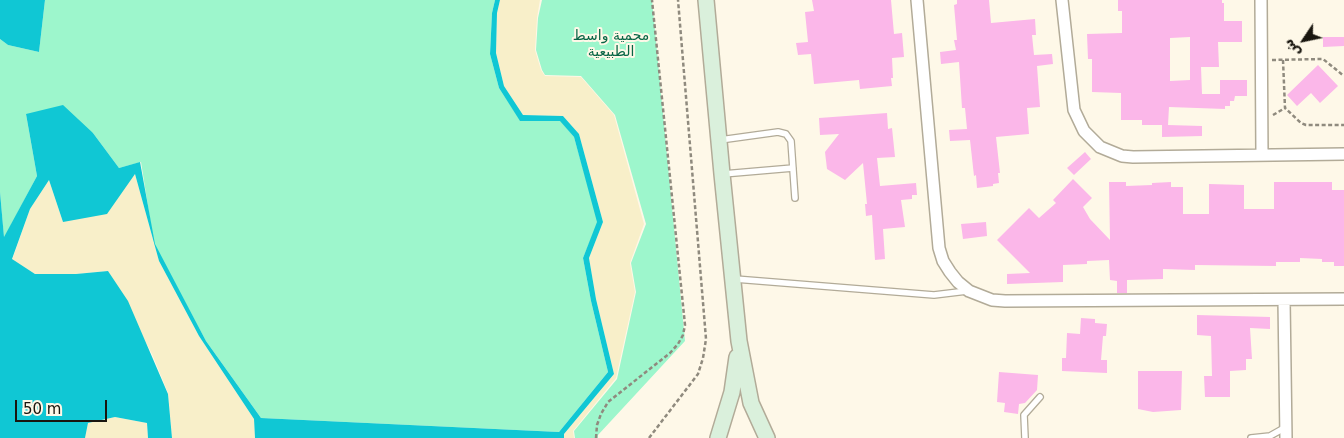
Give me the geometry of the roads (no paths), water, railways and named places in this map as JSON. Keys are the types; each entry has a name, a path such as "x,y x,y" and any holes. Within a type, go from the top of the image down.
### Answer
{"main road":[{"path":"706,0 718,140 739,341 751,403 767,438"},
{"path":"718,438 732,392 739,341"}],"street":[{"path":"917,0 939,248 943,261 950,272 969,291 992,300 1005,301 1344,299"},
{"path":"1062,0 1074,110 1084,131 1100,147 1122,156 1133,157 1344,154"},
{"path":"1260,0 1262,155"},
{"path":"1284,300 1286,433"}],"lane":[{"path":"718,140 784,132 790,138 795,198"},
{"path":"722,174 793,168"},
{"path":"732,279 934,295 969,291"},
{"path":"1026,438 1024,415 1040,397"},
{"path":"1251,438 1286,433"}],"water":[{"path":"0,0 45,0 39,52 8,45 0,39"},
{"path":"495,0 500,0 497,13 496,53 504,86 523,115 563,116 579,134 603,222 589,258 596,299 614,374 564,434 564,438 255,438 254,419 199,336 159,261 135,174 107,214 63,222 49,180 30,209 12,259 35,274 76,274 108,271 128,301 168,394 172,438 148,438 147,423 115,417 88,423 85,438 0,438 0,192 4,237 37,176 26,114 63,105 93,133 119,168 140,162 155,244 206,341 261,418 559,432 608,372 583,258 597,222 574,137 560,121 520,121 499,88 490,54 492,13"}],"park label":[{"name":"محمية واسط الطبيعية","path":"611,44"}]}
